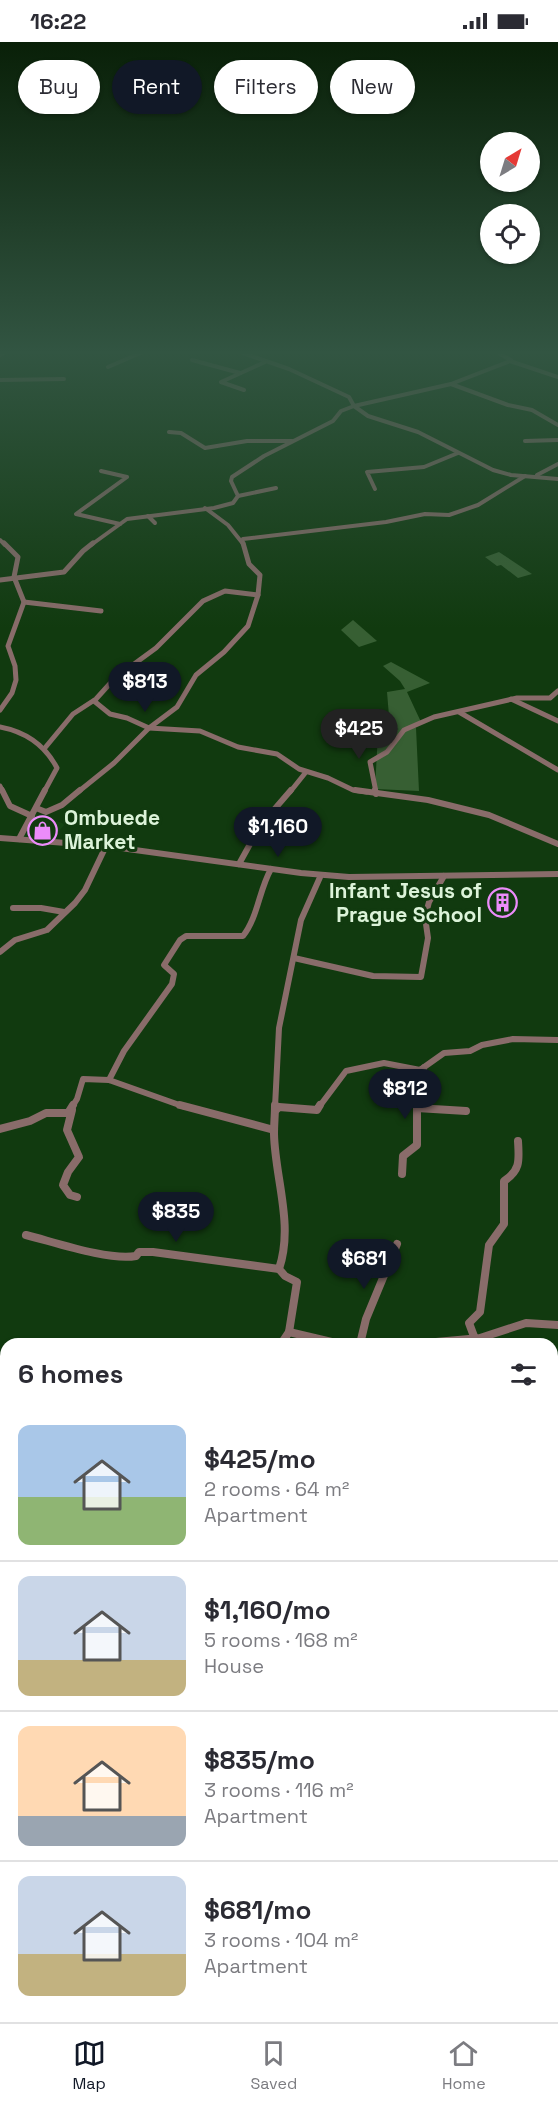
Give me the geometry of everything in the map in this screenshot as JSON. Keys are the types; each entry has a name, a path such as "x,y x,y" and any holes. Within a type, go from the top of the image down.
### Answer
{"street":[{"path":"198,443 205,448 233,443"},
{"path":"238,496 231,481 232,477 288,443"},
{"path":"440,443 501,473 558,479"},
{"path":"375,489 366,472 424,467 458,453"},
{"path":"536,476 558,464"},
{"path":"101,471 127,477 76,514 120,524"},
{"path":"243,539 397,521 425,514 449,515 478,505 526,475"},
{"path":"0,580 64,572 83,551 132,518 229,504 238,496 276,488"},
{"path":"36,808 46,813 57,808 114,763 149,728 172,712 196,675 224,652 248,626 258,594 260,575 249,564 249,554 243,539 205,508"},
{"path":"148,516 155,523"},
{"path":"0,540 18,557 14,577 24,602 8,646 14,657 17,677 13,692 0,710"},
{"path":"44,748 73,714 94,701 115,678 156,648 203,601 225,591 258,594"},
{"path":"24,602 101,611"},
{"path":"376,794 370,763 387,752 397,737 407,729 436,716 511,699 548,699 558,691"},
{"path":"511,699 558,721"},
{"path":"94,701 110,714 127,718 149,728 200,730 238,747 277,754 306,772 328,778 353,790 435,801 489,815 558,844"},
{"path":"459,712 558,770"},
{"path":"0,727 25,735 44,748 56,770 19,839"},
{"path":"239,864 242,853 259,828 306,772"},
{"path":"0,786 10,806 32,816"},
{"path":"0,838 106,846 321,875 558,874"},
{"path":"0,952 18,938 47,930 82,895 106,846"},
{"path":"109,1080 124,1051 170,987 174,975 164,965 181,939 187,936 227,938 243,936 252,922 261,888 271,869"},
{"path":"279,1269 282,1260 284,1205 274,1130 279,1028 301,920 321,875"},
{"path":"294,958 351,974 421,977 428,938 425,917 429,902 444,876"},
{"path":"13,908 41,908 64,912"},
{"path":"276,1110 279,1107 317,1110 346,1071 351,1068 384,1063 417,1070 446,1052 470,1051 482,1045 513,1039 558,1040"},
{"path":"402,1174 403,1156 417,1145 417,1108 424,1066"},
{"path":"77,1197 70,1195 63,1185 68,1172 79,1157 68,1130 72,1109 83,1079 109,1080 196,1111 274,1130"},
{"path":"417,1108 466,1111"},
{"path":"0,1129 30,1121 46,1113 67,1113 72,1109"},
{"path":"476,1338 469,1323 480,1312 489,1245 504,1224 504,1181 513,1175 519,1166 518,1141"},
{"path":"26,1235 102,1254 131,1257 136,1256 139,1252 153,1252 279,1269 285,1276 297,1282 289,1332 285,1338"},
{"path":"361,1338 366,1318 397,1244"},
{"path":"481,1338 518,1325 537,1323 558,1325"},
{"path":"289,1332 314,1338"}],"shaded area":[{"path":"499,552 532,574 518,578 501,565 497,566 485,557"},
{"path":"353,620 377,641 359,647 341,630"},
{"path":"391,662 430,683 407,692 421,722 414,727 416,728 419,791 375,789 378,733 399,729 390,728 387,692 405,689 400,681 383,666"},
{"name":"Ombuede Market","path":"35,814 65,824 52,839 22,837"}],"place":[{"name":"Ombuede Market","path":"43,830"},
{"name":"Infant Jesus of Prague School","path":"503,903"}]}
